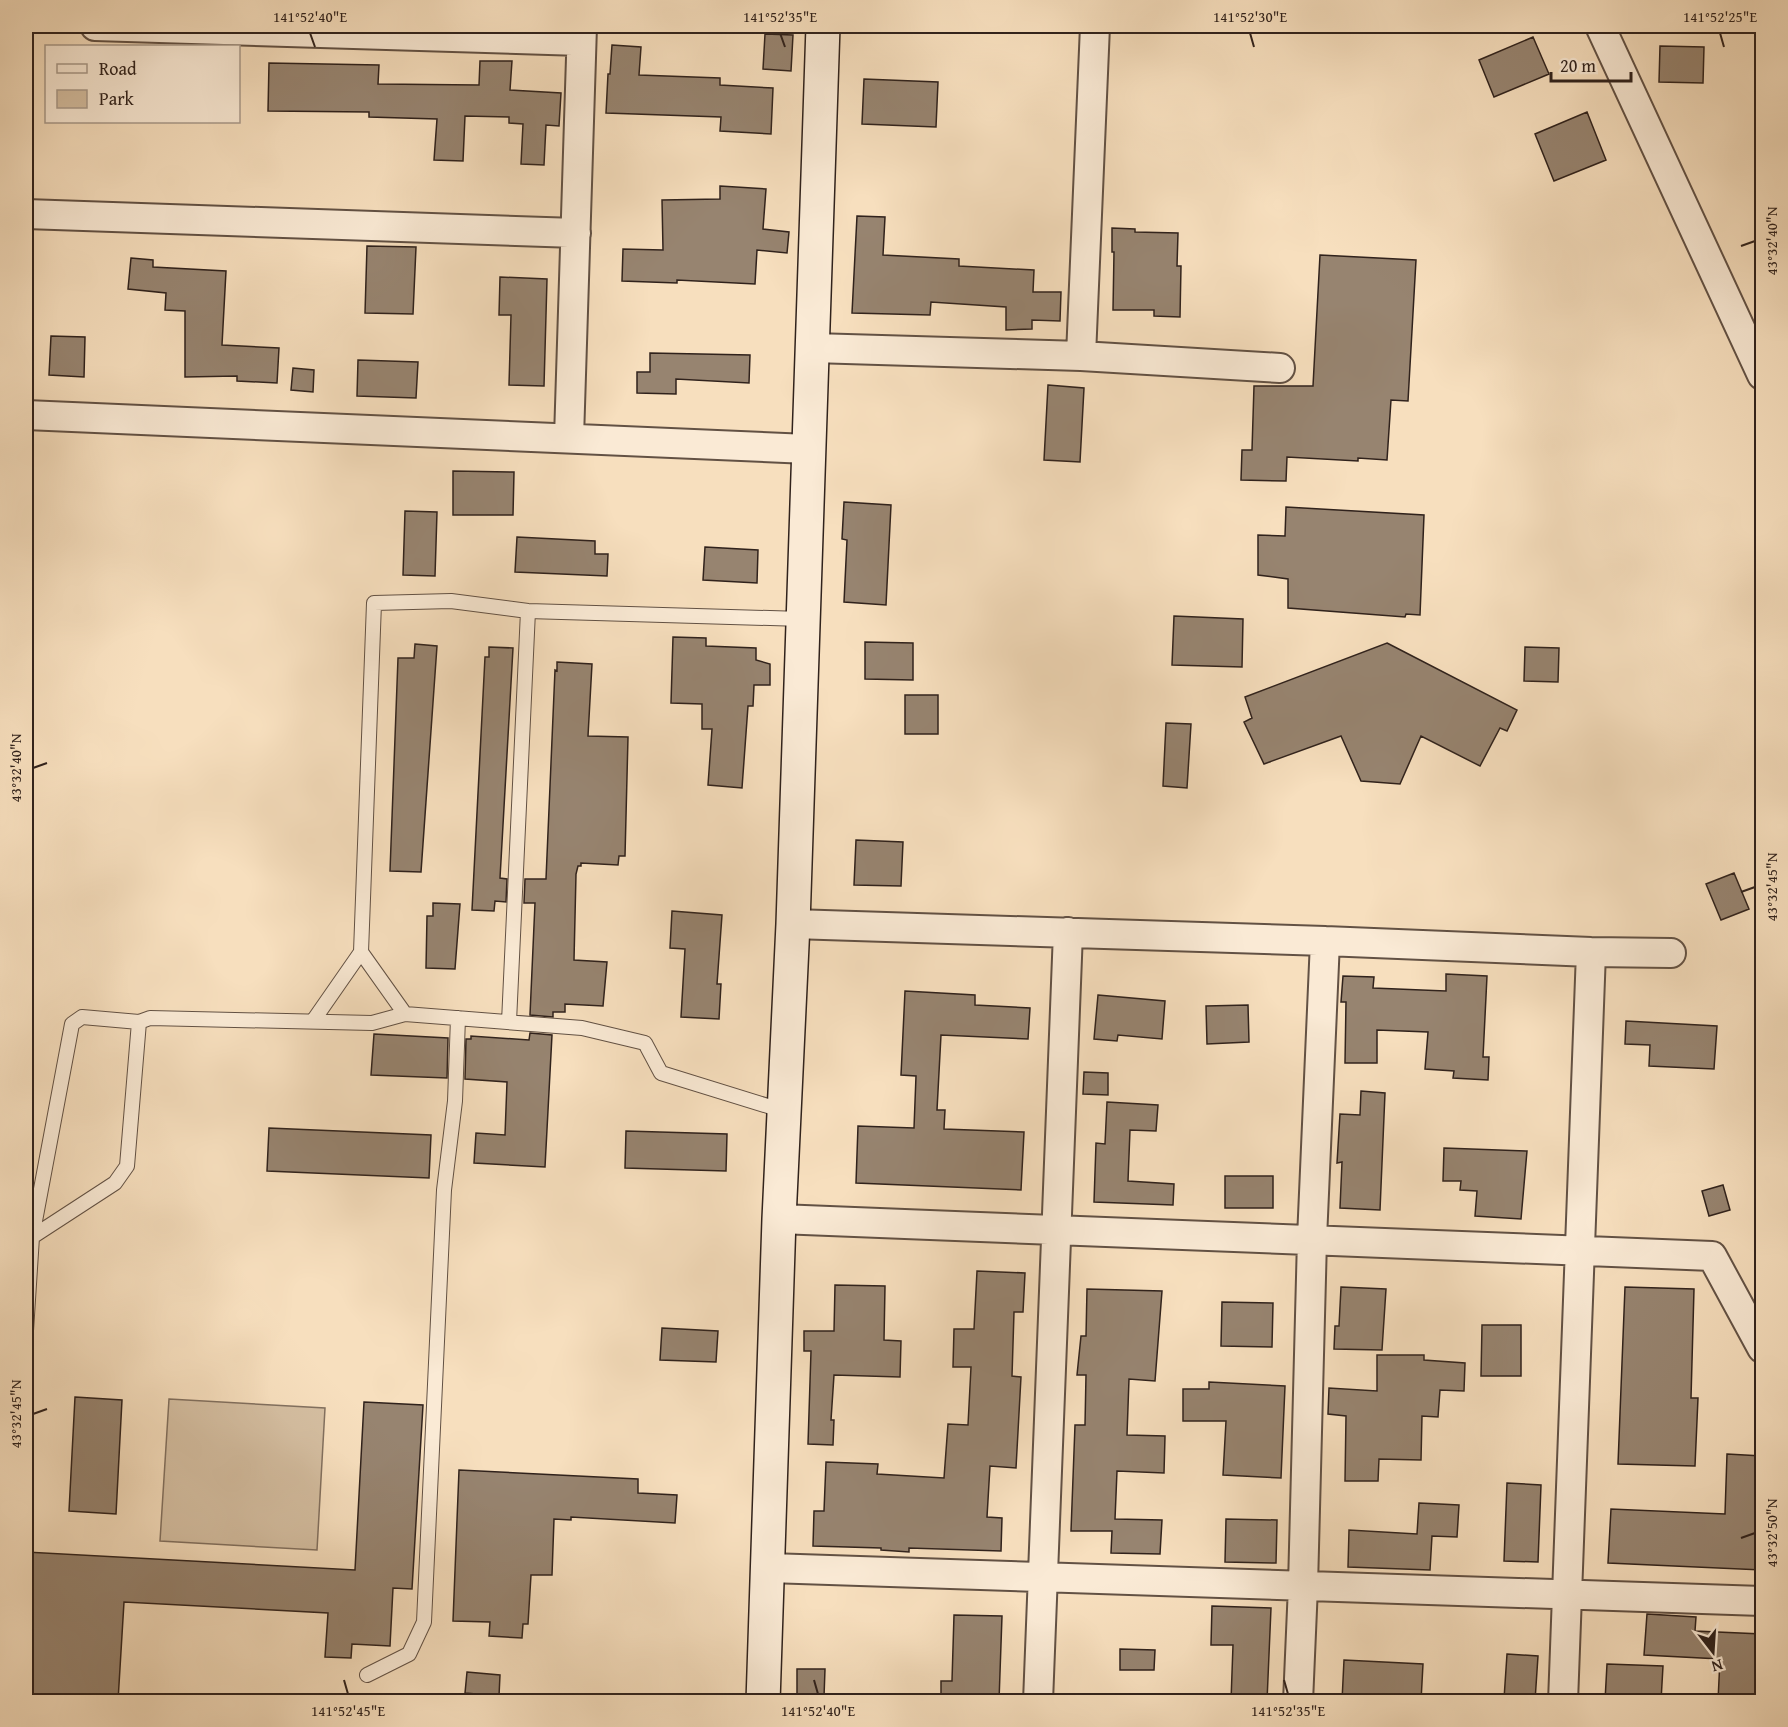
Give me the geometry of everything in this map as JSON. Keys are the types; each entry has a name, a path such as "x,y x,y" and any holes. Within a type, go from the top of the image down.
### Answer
{"street":[{"path":"95,26 582,33 569,438"},
{"path":"763,1701 779,1219 793,924 823,26"},
{"path":"1081,356 1095,26"},
{"path":"1600,26 1762,375"},
{"path":"26,214 576,232"},
{"path":"813,348 1081,356 1280,368"},
{"path":"26,415 808,449"},
{"path":"793,924 1671,953"},
{"path":"1038,1701 1068,932"},
{"path":"1298,1701 1312,1239 1325,941"},
{"path":"1563,1701 1591,952"},
{"path":"779,1219 1712,1256 1762,1348"},
{"path":"769,1568 1762,1601"}],"lane":[{"path":"314,1021 361,952 374,603 451,601 528,611 802,618"},
{"path":"509,1022 528,611"},
{"path":"361,952 405,1014"},
{"path":"26,1331 32,1237 72,1024 82,1017 138,1022 150,1018 372,1023 405,1014 582,1028 645,1043 661,1073 784,1111"},
{"path":"367,1675 409,1654 424,1622 444,1190 455,1101 458,1018"},
{"path":"32,1237 115,1183 127,1166 138,1022"}],"green space":[{"path":"169,1399 325,1408 317,1550 160,1541"}],"building":[{"path":"765,34 793,35 791,71 763,69"},
{"path":"1533,37 1549,74 1494,97 1479,60"},
{"path":"612,45 641,47 639,75 720,78 720,85 773,88 771,134 720,131 721,117 606,113"},
{"path":"1660,46 1704,47 1703,83 1659,82"},
{"path":"480,61 512,61 510,90 561,93 559,126 546,125 544,165 521,164 523,124 509,123 509,117 465,116 463,161 434,160 437,119 369,117 369,112 268,111 269,63 379,65 378,84 479,85"},
{"path":"864,79 938,82 936,127 862,124"},
{"path":"1587,112 1606,160 1554,181 1535,134"},
{"path":"720,186 766,189 763,229 789,232 787,253 757,250 755,284 677,280 677,283 622,281 623,249 663,250 662,200 720,199"},
{"path":"857,216 885,217 883,255 959,259 959,266 1034,270 1033,292 1061,292 1060,321 1032,320 1032,329 1006,330 1006,307 931,302 930,315 852,313"},
{"path":"1112,228 1135,229 1135,232 1178,233 1177,266 1181,266 1180,317 1154,316 1154,310 1113,310"},
{"path":"367,246 416,247 413,314 365,313"},
{"path":"1320,255 1416,260 1408,401 1391,400 1387,460 1358,458 1358,461 1287,457 1286,481 1241,480 1242,450 1252,450 1254,386 1313,386"},
{"path":"131,258 153,260 153,267 226,271 222,345 279,348 277,383 237,381 237,376 185,377 185,311 165,310 166,293 128,289"},
{"path":"500,277 547,279 544,386 509,385 511,315 499,315"},
{"path":"51,336 85,337 84,377 49,375"},
{"path":"650,353 750,355 749,383 676,379 676,394 637,393 637,372 650,372"},
{"path":"358,360 418,362 416,398 357,396"},
{"path":"293,368 314,370 313,392 291,390"},
{"path":"1048,385 1084,388 1080,462 1044,460"},
{"path":"453,471 514,472 513,515 453,515"},
{"path":"844,502 891,505 886,605 844,602 847,540 842,539"},
{"path":"1286,507 1424,515 1420,615 1406,614 1405,617 1288,608 1288,579 1258,575 1258,535 1285,536"},
{"path":"405,511 437,512 435,576 403,575"},
{"path":"517,537 595,541 595,554 608,554 607,576 515,572"},
{"path":"705,547 758,550 757,583 703,580"},
{"path":"1174,616 1243,619 1242,667 1172,665"},
{"path":"673,637 706,638 706,646 756,648 756,660 770,664 770,685 754,685 753,706 748,706 742,788 708,785 712,729 702,729 702,704 671,703"},
{"path":"865,642 913,643 913,680 865,679"},
{"path":"1387,643 1517,710 1507,731 1500,728 1480,766 1421,736 1400,784 1361,781 1341,736 1264,764 1244,722 1252,718 1245,697"},
{"path":"415,644 437,646 421,872 390,871 398,658 414,658"},
{"path":"489,647 513,648 500,878 507,879 506,902 495,901 494,911 472,910 485,657 489,657"},
{"path":"1525,647 1559,648 1558,682 1524,681"},
{"path":"557,662 592,664 588,736 628,737 625,856 619,856 618,865 581,863 576,874 574,960 607,962 603,1006 565,1004 565,1012 553,1012 553,1017 530,1015 535,903 524,903 525,879 546,879"},
{"path":"905,695 938,695 938,734 905,734"},
{"path":"1166,723 1191,724 1187,788 1163,786"},
{"path":"856,840 903,842 901,886 854,885"},
{"path":"1734,873 1749,909 1721,920 1706,884"},
{"path":"433,903 460,904 455,969 426,968 427,916 433,916"},
{"path":"672,911 722,915 717,984 721,984 719,1019 681,1017 685,949 670,948"},
{"path":"1446,974 1487,976 1483,1057 1489,1057 1488,1080 1453,1078 1454,1071 1425,1069 1428,1032 1377,1030 1377,1063 1345,1063 1346,1002 1341,1002 1343,976 1374,977 1373,988 1446,991"},
{"path":"905,991 975,995 975,1005 1030,1008 1028,1039 941,1035 937,1110 945,1110 944,1129 1024,1132 1021,1190 856,1183 858,1126 914,1128 916,1076 901,1075"},
{"path":"1098,995 1165,1001 1162,1039 1118,1035 1117,1041 1094,1039"},
{"path":"1248,1005 1249,1042 1207,1044 1206,1006"},
{"path":"1626,1021 1717,1026 1714,1069 1649,1066 1650,1045 1625,1044"},
{"path":"530,1033 552,1035 545,1167 474,1163 476,1133 505,1135 507,1082 465,1079 466,1039 471,1039 471,1036 529,1040"},
{"path":"374,1034 448,1038 447,1078 371,1075"},
{"path":"1084,1072 1108,1073 1108,1095 1083,1094"},
{"path":"1361,1091 1385,1093 1380,1210 1340,1208 1342,1162 1337,1163 1340,1114 1360,1115"},
{"path":"1107,1102 1158,1105 1156,1131 1130,1130 1128,1181 1174,1184 1173,1205 1094,1202 1096,1143 1105,1144"},
{"path":"269,1128 431,1135 429,1178 267,1171"},
{"path":"626,1131 727,1134 726,1171 625,1168"},
{"path":"1444,1148 1527,1151 1521,1219 1475,1216 1477,1191 1460,1190 1461,1181 1443,1181"},
{"path":"1225,1176 1273,1176 1273,1208 1225,1208"},
{"path":"1723,1185 1730,1210 1709,1216 1702,1191"},
{"path":"977,1271 1025,1273 1023,1312 1014,1312 1012,1376 1021,1377 1016,1468 990,1466 987,1517 1002,1518 1001,1551 909,1548 909,1552 881,1550 881,1548 813,1546 814,1511 824,1511 826,1462 878,1464 877,1474 944,1478 948,1424 968,1425 971,1367 953,1367 954,1329 974,1329"},
{"path":"835,1285 885,1286 884,1340 901,1341 900,1377 834,1375 831,1420 834,1420 833,1445 808,1444 811,1351 804,1351 804,1331 834,1331"},
{"path":"1341,1287 1386,1289 1382,1350 1334,1349 1335,1326 1339,1326"},
{"path":"1625,1287 1694,1289 1691,1398 1698,1398 1695,1466 1618,1464"},
{"path":"1087,1289 1162,1291 1155,1381 1129,1379 1127,1435 1165,1436 1164,1473 1117,1471 1115,1519 1162,1520 1160,1554 1111,1553 1112,1531 1071,1531 1075,1425 1085,1425 1086,1375 1077,1375 1081,1336 1086,1336"},
{"path":"1222,1302 1273,1303 1272,1347 1221,1346"},
{"path":"1482,1325 1521,1325 1521,1376 1481,1376"},
{"path":"662,1328 718,1331 716,1362 660,1360"},
{"path":"1377,1355 1424,1355 1424,1360 1465,1363 1464,1391 1440,1390 1438,1417 1422,1416 1421,1460 1379,1459 1378,1481 1345,1481 1346,1416 1328,1414 1329,1388 1377,1391"},
{"path":"1209,1382 1285,1386 1281,1478 1223,1475 1226,1421 1183,1421 1183,1389 1209,1389"},
{"path":"75,1397 122,1400 116,1514 69,1511"},
{"path":"364,1402 423,1405 412,1589 393,1588 390,1646 352,1644 351,1658 325,1657 328,1613 124,1602 118,1701 26,1701 26,1552 355,1570"},
{"path":"1727,1454 1762,1456 1762,1570 1608,1563 1611,1509 1725,1514"},
{"path":"459,1470 638,1479 638,1493 677,1495 675,1523 571,1517 571,1520 554,1519 552,1575 531,1575 528,1624 523,1624 522,1638 489,1636 490,1622 453,1621"},
{"path":"1507,1483 1541,1485 1538,1562 1504,1561"},
{"path":"1419,1503 1459,1505 1457,1537 1432,1536 1430,1570 1348,1567 1349,1530 1417,1534"},
{"path":"1226,1519 1277,1520 1276,1563 1225,1562"},
{"path":"1212,1606 1271,1608 1267,1701 1231,1701 1233,1645 1211,1645"},
{"path":"1647,1614 1696,1617 1695,1631 1762,1634 1762,1701 1718,1701 1720,1659 1644,1655"},
{"path":"954,1615 1002,1616 999,1701 941,1701 941,1681 952,1681"},
{"path":"1120,1649 1155,1650 1154,1670 1120,1670"},
{"path":"1507,1654 1538,1656 1535,1701 1504,1699"},
{"path":"1344,1660 1423,1664 1421,1701 1342,1701"},
{"path":"1607,1664 1663,1666 1661,1701 1605,1701"},
{"path":"797,1669 825,1669 824,1697 797,1696"},
{"path":"467,1672 500,1675 499,1696 465,1693"}]}
